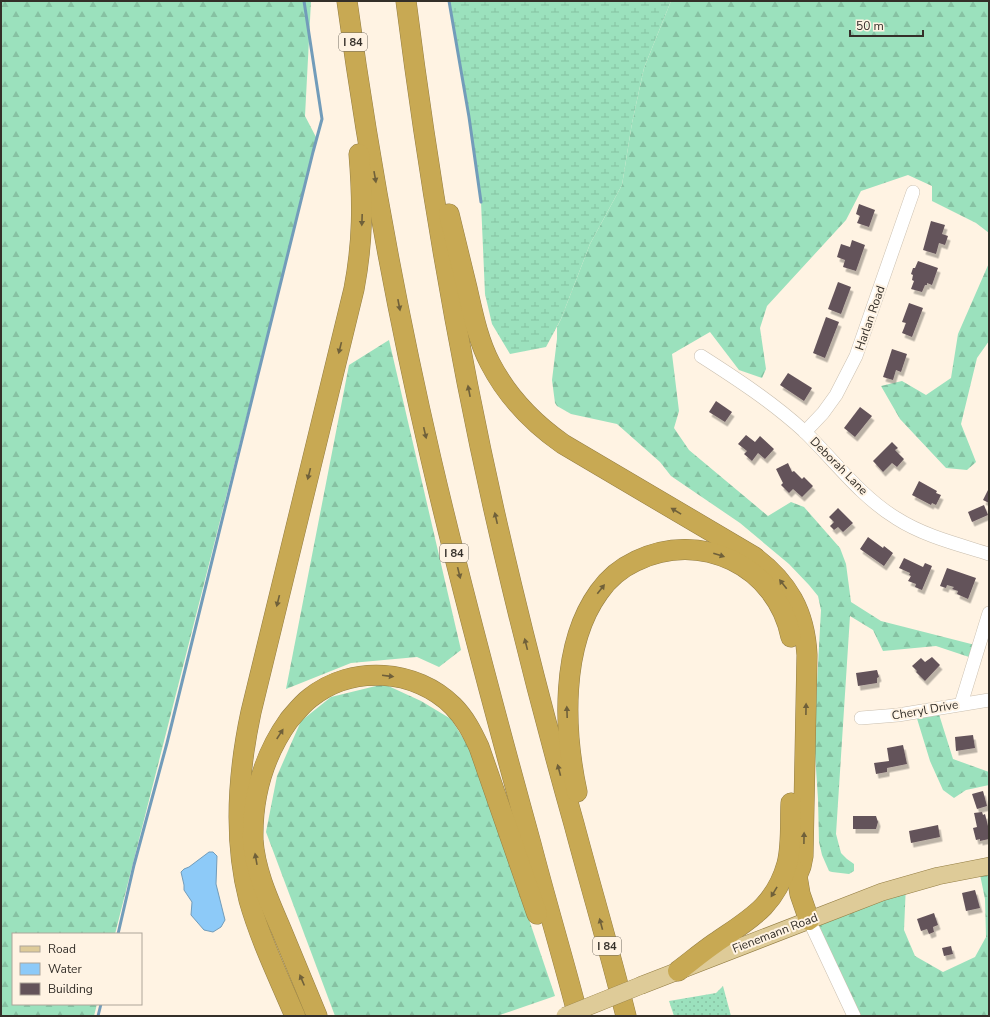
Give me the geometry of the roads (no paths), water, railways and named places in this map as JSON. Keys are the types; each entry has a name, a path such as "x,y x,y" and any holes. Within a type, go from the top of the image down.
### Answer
{"highway":[{"name":"I 84","path":"347,1 359,84 396,293 431,460 506,756 578,1016"},
{"name":"I 84","path":"406,1 422,118 453,309 489,490 529,655 626,1016"},
{"path":"295,1016 253,910 243,870 239,836 241,774 251,712 357,271 361,241 362,211 357,123 359,84"},
{"path":"422,118 439,173 473,317 490,364 510,395 539,426 563,444 760,561 781,582 796,606 805,633 807,655 803,856 802,866 797,876"},
{"path":"588,875 587,838 573,769 567,716 570,675 577,640 584,620 599,591 610,579 625,567 641,559 657,553 675,550 708,552 727,558 745,567 760,579 774,596 788,621 792,640 794,664 791,801 788,856 785,870 778,885 760,912 678,971"},
{"path":"316,1016 266,895 257,865 253,840 256,798 268,755 280,734 302,705 317,693 336,683 355,677 373,675 402,678 430,689 446,699 455,708 470,729 479,747 571,1016"},
{"path":"788,856 790,865 797,876 800,894 809,920"},
{"path":"279,977 279,997 282,1016"}],"main road":[{"name":"Fienemann Road","path":"565,1016 862,899 910,883 950,873 989,866"}],"street":[{"name":"Harlan Road","path":"805,432 823,413 847,376 856,356 913,192"},
{"name":"Deborah Lane","path":"701,356 753,390 787,416 805,432 868,496 896,518 929,535 989,554"},
{"path":"961,704 989,613"},
{"name":"Cheryl Drive","path":"861,718 898,715 989,700"},
{"path":"809,920 854,1016"}],"water":[{"path":"209,852 213,852 217,856 216,884 225,920 221,927 213,932 204,930 191,915 192,902 184,890 181,872"}],"waterway":[{"path":"118,933 134,865 167,743 322,119 304,1"},
{"path":"449,1 469,117 481,202"},
{"path":"98,1016 101,1005"}]}
